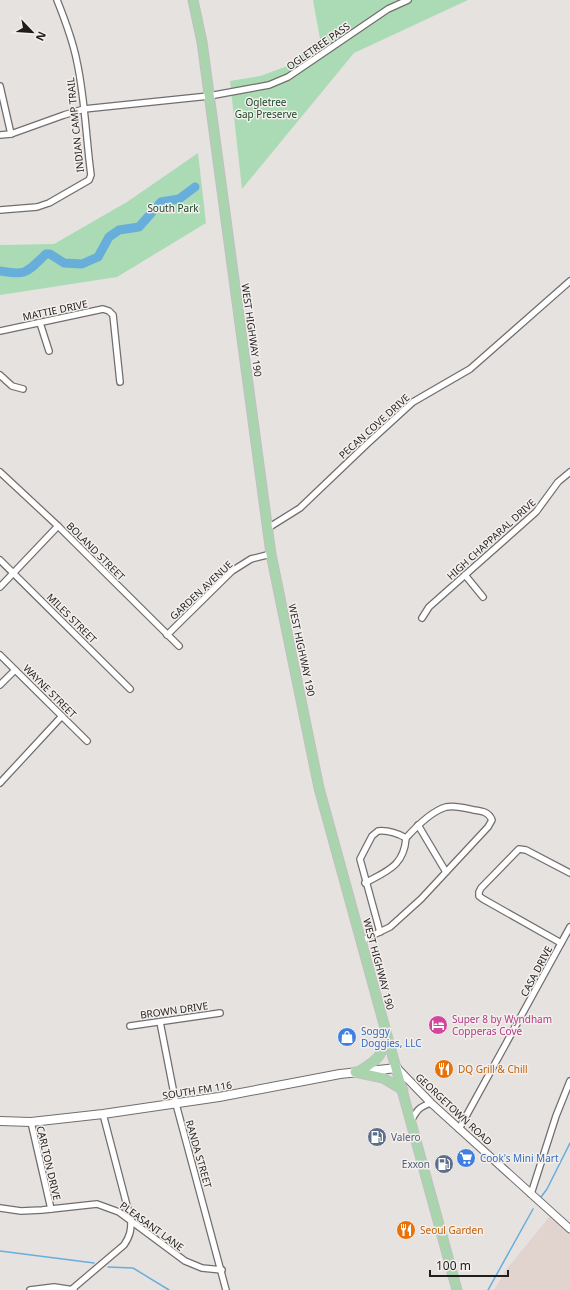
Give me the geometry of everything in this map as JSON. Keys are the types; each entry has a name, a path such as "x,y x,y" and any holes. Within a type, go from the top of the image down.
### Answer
{"main road":[{"name":"WEST HIGHWAY 190","path":"193,0 202,42 271,554 320,788 457,1290"},
{"path":"356,1072 378,1059 384,1047 387,1035"},
{"name":"SOUTH FM 116","path":"0,1121 31,1122 104,1114 176,1104 340,1074 397,1068"},
{"path":"356,1072 383,1078 403,1090"}],"street":[{"name":"INDIAN CAMP TRAIL","path":"0,210 37,206 49,203 89,180 91,175 77,61 64,16 57,0"},
{"name":"OGLETREE PASS","path":"0,135 11,134 84,109 209,96 269,85 288,78 388,9 408,0"},
{"path":"0,86 11,134"},
{"name":"PECAN COVE DRIVE","path":"268,528 300,508 413,402 470,369 570,281"},
{"name":"MATTIE DRIVE","path":"0,331 102,309 109,310 113,314 120,382"},
{"path":"40,323 49,351"},
{"path":"0,375 12,386 23,389"},
{"name":"BOLAND STREET","path":"0,472 58,526 179,646"},
{"name":"HIGH CHAPPARAL DRIVE","path":"422,618 429,607 536,512 558,482 570,472"},
{"path":"0,587 58,526"},
{"name":"GARDEN AVENUE","path":"167,635 232,571 251,559 271,554"},
{"name":"MILES STREET","path":"0,560 130,689"},
{"path":"465,575 483,597"},
{"name":"WAYNE STREET","path":"0,655 87,741"},
{"path":"0,685 15,670"},
{"path":"0,783 62,716"},
{"path":"361,941 390,927 421,899 488,827 492,820 490,815 483,811 452,806 445,807 418,825 406,838 406,846 402,857 390,870 365,883"},
{"path":"418,825 446,872"},
{"path":"380,932 365,883 360,860 372,836 378,831 385,830 397,833 406,838"},
{"path":"561,942 483,898 480,896 479,892 519,849 526,850 570,873"},
{"name":"CASA DRIVE","path":"459,1129 570,927"},
{"name":"BROWN DRIVE","path":"130,1026 220,1013"},
{"name":"RANDA STREET","path":"160,1022 176,1104 222,1270 226,1290"},
{"name":"GEORGETOWN ROAD","path":"397,1068 431,1103 570,1229"},
{"path":"531,1194 556,1116 570,1081"},
{"path":"411,1121 422,1106 431,1103"},
{"path":"30,1290 54,1287 72,1290 130,1237 131,1221 104,1114"},
{"name":"CARLTON DRIVE","path":"31,1122 51,1209"},
{"name":"PLEASANT LANE","path":"0,1208 21,1211 97,1204 119,1212 185,1261 202,1268 222,1270"}],"shaded area":[{"path":"550,1216 570,1234 570,1290 494,1290 506,1270"}],"green space":[{"name":"Ogletree Gap Preserve","path":"313,0 468,0 354,53 242,189 230,81 260,76 285,67 320,39"},
{"name":"South Park","path":"198,153 206,223 117,277 0,295 0,245 54,244 127,202"}],"waterway":[{"path":"0,271 21,273 30,269 46,254 50,254 64,263 82,264 98,257 109,237 119,230 139,227 161,202 179,199 195,187"},
{"path":"541,1197 547,1189 570,1143"},
{"path":"488,1290 533,1209"},
{"path":"0,1251 94,1263"},
{"path":"108,1267 133,1268 169,1290"}],"place":[{"name":"Super 8 by Wyndham Copperas Cove","path":"438,1025"},
{"name":"Soggy Doggies, LLC","path":"347,1037"},
{"name":"DQ Grill & Chill","path":"444,1069"},
{"name":"Valero","path":"377,1137"},
{"name":"Cook's Mini Mart","path":"466,1158"},
{"name":"Exxon","path":"444,1164"},
{"name":"Seoul Garden","path":"406,1230"}]}
